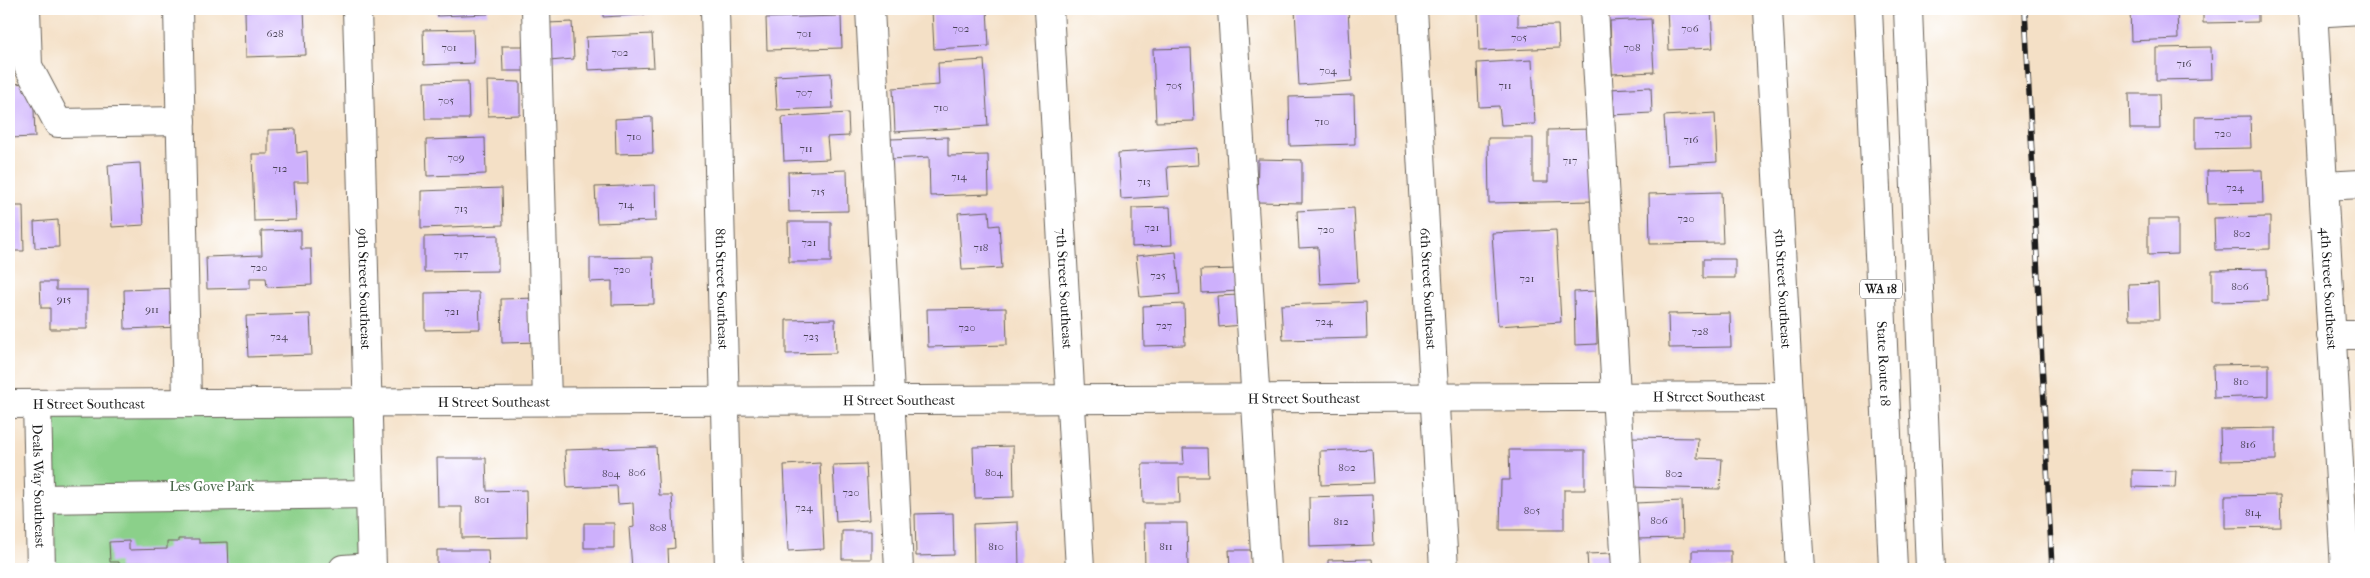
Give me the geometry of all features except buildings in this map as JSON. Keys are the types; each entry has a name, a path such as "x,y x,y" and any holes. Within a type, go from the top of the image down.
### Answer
{"main road":[{"path":"26,9 28,66 58,123 181,121"},
{"path":"178,9 187,402"},
{"name":"9th Street Southeast","path":"357,9 372,568"},
{"path":"536,9 547,401"},
{"name":"8th Street Southeast","path":"714,9 729,569"},
{"path":"870,9 899,569"},
{"name":"7th Street Southeast","path":"1049,9 1080,569"},
{"path":"1232,9 1266,569"},
{"name":"6th Street Southeast","path":"1413,9 1444,569"},
{"path":"1594,9 1626,569"},
{"name":"5th Street Southeast","path":"1768,9 1800,569"},
{"name":"State Route 18","path":"1868,9 1893,569"},
{"name":"WA 18","path":"1908,9 1930,569"},
{"path":"2313,11 2361,10"},
{"name":"4th Street Southeast","path":"2313,11 2331,335 2351,486 2345,569"},
{"path":"2324,186 2361,184"},
{"path":"2331,335 2361,335"},
{"name":"H Street Southeast","path":"9,404 1789,396"},
{"name":"Deals Way Southeast","path":"36,404 41,569"},
{"path":"39,499 370,494"},
{"path":"343,569 372,568"}],"green space":[{"name":"Les Gove Park","path":"368,402 371,569 55,569 53,404"}],"railway":[{"path":"2025,9 2052,569"}]}
